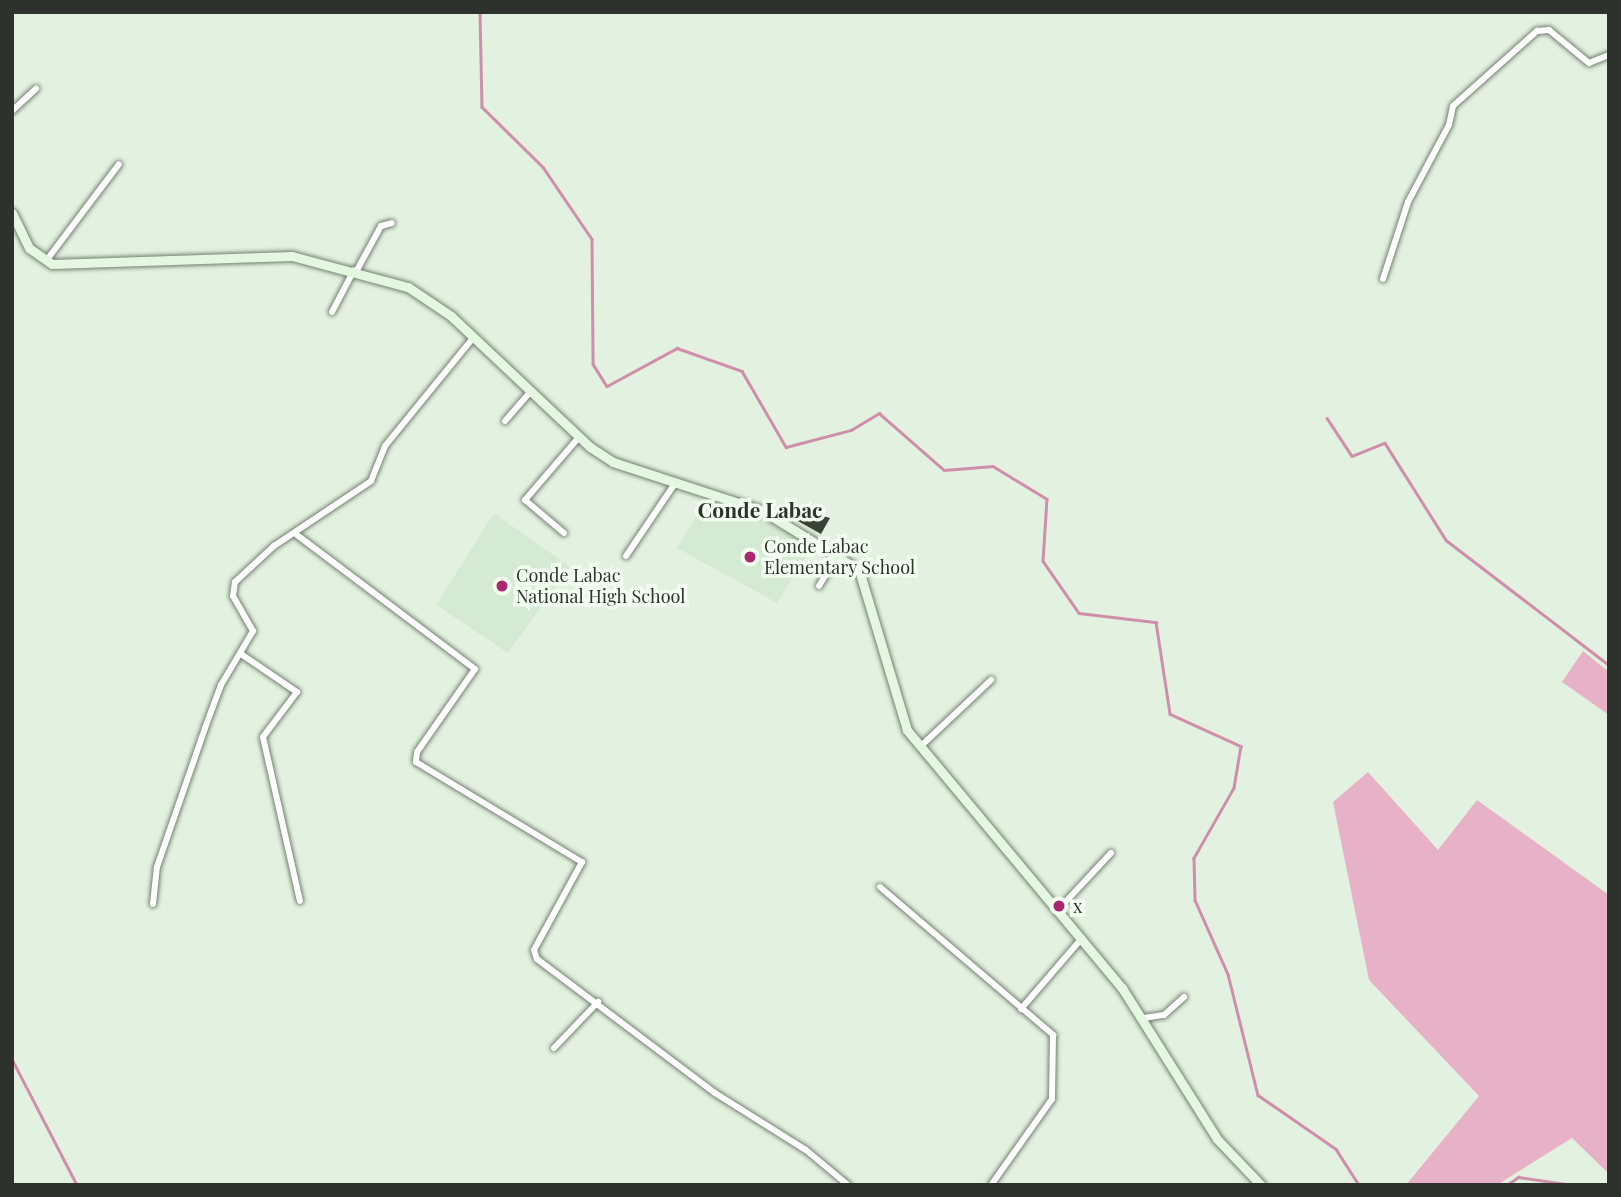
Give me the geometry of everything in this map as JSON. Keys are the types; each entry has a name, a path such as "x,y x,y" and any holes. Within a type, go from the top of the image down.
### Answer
{"street":[{"path":"1383,279 1408,202 1449,125 1452,106 1537,31 1549,30 1589,63 1609,55"},
{"path":"12,111 36,89"},
{"path":"46,261 120,164"},
{"path":"12,213 25,242 46,261 62,265 292,256 356,270 426,296 580,436 613,462 769,514 838,554 866,582 895,704 920,747 1082,939 1143,1018 1217,1139 1261,1185"},
{"path":"332,312 381,226 392,223"},
{"path":"153,904 157,867 221,685 253,631 233,596 235,582 274,546 297,535 371,481 385,446 473,338"},
{"path":"505,421 531,391"},
{"path":"564,533 525,500 580,436"},
{"path":"626,556 676,482"},
{"path":"297,535 475,669 417,752 416,762 582,862 534,950 537,958 715,1093 806,1150 848,1185"},
{"path":"819,586 838,554"},
{"path":"241,654 297,692 263,737 300,901"},
{"path":"920,747 991,680"},
{"path":"1059,910 1111,853"},
{"path":"880,887 1053,1035 1053,1090 991,1185"},
{"path":"1021,1009 1082,939"},
{"path":"1143,1018 1164,1015 1184,997"},
{"path":"554,1048 598,1002"}],"shaded area":[{"name":"Conde Labac Elementary School","path":"709,496 814,544 777,603 677,548"},
{"name":"Conde Labac National High School","path":"494,513 570,567 508,653 436,605"},
{"path":"1583,651 1609,672 1609,715 1562,682"},
{"path":"1368,772 1438,850 1477,800 1609,895 1609,1174 1572,1138 1497,1185 1406,1185 1479,1096 1369,980 1333,802"}],"building":[{"path":"801,510 830,518 821,534 796,520"}],"waterway":[{"path":"480,12 482,107 543,167 592,239 593,364 607,386 677,348 742,371 786,447 851,430 879,413 944,470 993,466 1047,499 1043,561 1079,613 1156,622 1170,714 1241,746 1234,788 1194,858 1195,900 1228,974 1258,1095 1336,1149 1359,1185"},
{"path":"1327,418 1352,456 1385,443 1446,540 1609,665"},
{"path":"12,1059 77,1185"},
{"path":"1507,1185 1518,1177 1573,1185"},
{"path":"226,1185 236,1185"}],"place":[{"name":"Conde Labac Elementary School","path":"750,557"},
{"name":"Conde Labac National High School","path":"502,586"},
{"name":"x","path":"1059,906"}],"district":[{"name":"Conde Labac","path":"760,509"}]}
